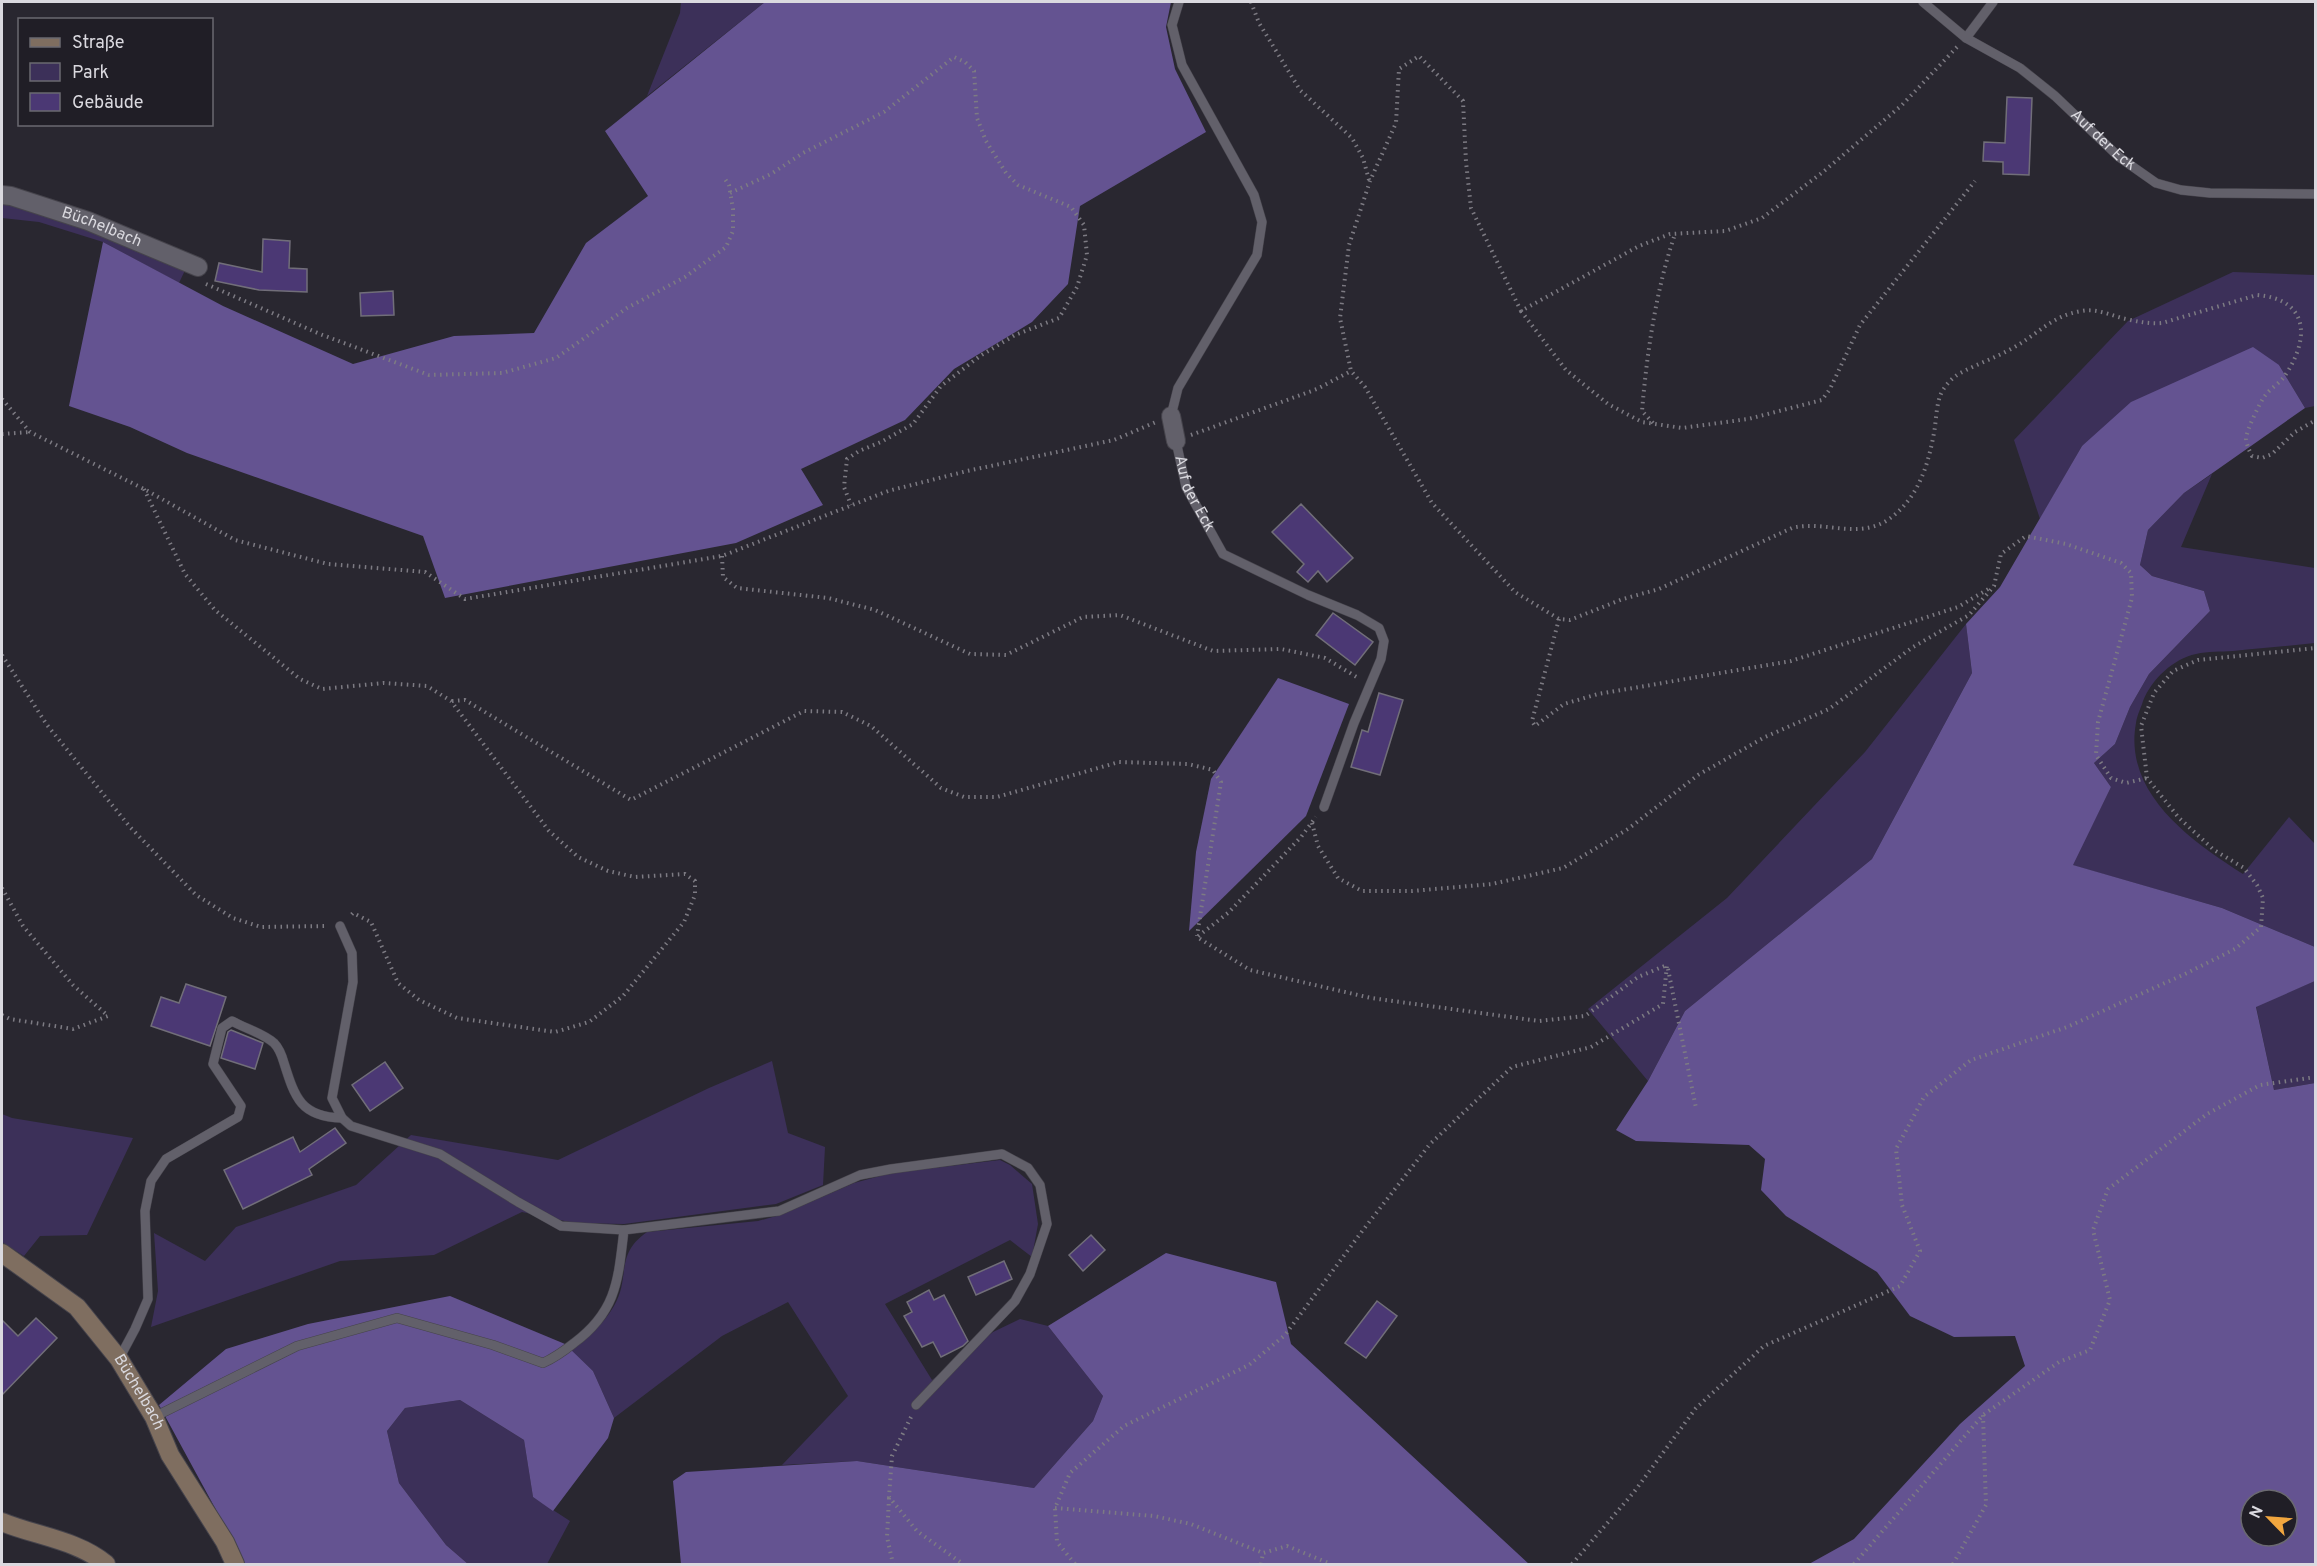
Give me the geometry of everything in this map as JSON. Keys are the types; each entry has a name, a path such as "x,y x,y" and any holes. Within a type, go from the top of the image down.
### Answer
{"street":[{"name":"Büchelbach","path":"2,195 88,221 198,267"},
{"name":"Auf der Eck","path":"1171,416 1176,441"},
{"name":"Büchelbach","path":"2,1253 76,1307 119,1359 154,1418 170,1455 225,1542 235,1564"},
{"path":"2,1522 70,1544 106,1564"}],"lane":[{"name":"Auf der Eck","path":"1171,416 1178,388 1257,255 1262,222 1254,195 1182,65 1173,25 1179,2"},
{"name":"Auf der Eck","path":"1923,2 1966,38 2020,68 2055,96 2119,156 2156,183 2181,190 2210,193 2316,194"},
{"path":"1966,38 1993,2"},
{"name":"Auf der Eck","path":"1176,441 1186,487 1223,554 1308,595 1357,615 1379,628 1384,641 1381,659 1324,807"},
{"path":"340,926 352,953 353,982 332,1098 342,1118 351,1126 440,1154 561,1226 624,1230 779,1211 860,1175 1002,1154 1028,1168 1040,1185 1047,1224 1030,1274 1015,1301 916,1405"},
{"path":"119,1359 148,1299 146,1211 151,1181 166,1159 238,1117 241,1106 213,1064 222,1028 232,1021 274,1043 281,1053 293,1093 305,1109 325,1118 342,1118"},
{"path":"154,1418 297,1346 397,1318 493,1345 543,1363 554,1358 591,1330 611,1302 617,1284 624,1230"}],"path":[{"path":"1251,2 1259,23 1300,90 1352,138 1363,158 1370,181"},
{"path":"1521,311 1639,246 1675,234 1725,231 1762,218 1823,172 1902,105 1966,38"},
{"path":"1975,181 1860,325 1830,389 1822,400 1748,419 1682,428 1642,422 1608,404 1566,370 1521,311 1471,208 1463,102 1419,56 1399,69 1396,123 1370,181 1349,245 1340,318 1351,371 1365,387 1432,503 1515,592 1559,619 1570,620 1623,599 1659,589 1792,528 1805,525 1866,529 1886,521 1912,496 1920,481 1928,462 1940,395 1946,384 1956,375 2013,348 2046,324 2064,315 2085,310 2148,324 2162,323 2257,295 2273,296 2289,304 2298,315 2302,325 2299,347 2286,374 2264,397 2246,436 2248,448 2252,456 2262,458 2272,454 2295,432 2316,420"},
{"path":"730,193 771,174 803,153 884,112 954,57 965,62 974,71 977,118 986,141 1006,172 1018,185 1071,207 1084,225 1087,255 1077,287 1059,318 1015,334 980,356 941,386 913,424 847,459 844,487 851,505"},
{"path":"198,267 204,283 246,303 429,375 502,373 556,358 627,308 685,277 726,247 733,231 733,209 725,178"},
{"path":"1654,423 1642,411 1644,382 1659,296 1675,234"},
{"path":"1176,441 1317,389 1351,371"},
{"path":"2,399 30,432 144,489 235,540 328,564 425,572 465,599 722,556 888,491 1114,440 1171,416"},
{"path":"2,434 30,432"},
{"path":"2,655 47,725 130,828 196,895 233,918 261,927 340,926 353,913 371,921 398,983 418,1000 457,1018 555,1032 589,1022 623,996 684,922 695,895 695,881 685,874 635,877 608,871 578,857 549,831 451,701 428,686 384,683 322,689 300,679 215,610 184,574 144,489"},
{"path":"1312,822 1318,846 1338,878 1362,891 1412,891 1492,884 1563,868 1628,829 1698,775 1765,737 1829,710 1913,647 1969,615 1994,586 2001,554 2026,536 2066,544 2121,563 2131,573 2132,598 2098,722 2097,755 2111,778 2126,783 2147,778"},
{"path":"722,556 723,577 737,588 828,598 875,610 969,654 1006,655 1083,617 1120,615 1213,651 1281,649 1325,658 1370,685"},
{"path":"1559,619 1532,721 1535,726 1564,704 1598,694 1791,661 1958,608 1994,586"},
{"path":"1572,1564 1634,1492 1696,1408 1764,1346 1900,1287 1920,1251 1902,1205 1896,1149 1924,1097 1971,1060 2067,1027 2185,974 2235,949 2261,927 2263,898 2244,868 2214,850 2178,818 2147,778 2140,726 2154,693 2173,671 2198,660 2316,648"},
{"path":"451,701 465,700 631,800 804,711 842,712 871,726 941,788 964,797 996,797 1119,762 1188,764 1213,770 1221,782 1197,936"},
{"path":"1197,936 1228,913 1301,837 1324,807"},
{"path":"2,888 23,926 73,986 108,1016 73,1029 10,1019 2,1015"},
{"path":"1197,936 1250,970 1371,998 1539,1021 1585,1016 1638,977 1667,965"},
{"path":"1667,965 1696,1108"},
{"path":"1076,1564 1057,1542 1055,1508 1070,1473 1124,1426 1250,1365 1285,1335 1430,1144 1512,1067 1591,1047 1663,1004 1667,965"},
{"path":"1854,1564 1983,1415 2059,1362 2090,1350 2110,1300 2093,1230 2108,1190 2208,1114 2260,1085 2316,1077"},
{"path":"893,1564 887,1537 891,1456 916,1405"},
{"path":"1953,1564 1986,1505 1983,1415"},
{"path":"889,1497 917,1531 963,1564"},
{"path":"1055,1508 1154,1516 1191,1524 1263,1553 1287,1546 1331,1564"},
{"path":"1261,1564 1263,1553"}],"green space":[{"path":"681,2 765,2 647,96 680,13"},
{"path":"2,201 18,203 187,266 179,283 103,242 39,222 2,218"},
{"path":"2233,272 2315,275 2315,406 2305,408 2279,365 2082,446 2040,519 2014,440 2128,321"},
{"path":"2212,474 2181,547 2315,568 2315,643 2205,652 2179,660 2171,665 2147,693 2137,720 2135,748 2140,771 2150,793 2183,830 2243,874 2289,817 2315,844 2315,947 2222,908 2072,865 2111,787 2094,763 2115,744 2130,707 2149,674 2210,611 2204,591 2152,576 2140,565 2148,530 2184,493"},
{"path":"1966,624 1972,673 1872,859 1685,1011 1648,1081 1588,1009 1727,898 1865,752"},
{"path":"2315,981 2315,1083 2274,1090 2256,1006"},
{"path":"772,1061 788,1133 825,1147 823,1185 776,1204 624,1224 574,1223 522,1212 434,1255 340,1261 151,1327 158,1291 154,1233 205,1261 236,1227 356,1185 411,1135 558,1160 709,1088"},
{"path":"2,1114 12,1118 133,1138 87,1235 40,1236 24,1256 2,1242"},
{"path":"1000,1160 1010,1165 1032,1184 1038,1224 1032,1257 1010,1240 885,1304 932,1380 993,1332 1020,1319 1048,1326 1103,1396 1093,1421 1034,1488 857,1461 782,1465 848,1396 788,1302 722,1336 614,1418 593,1371 571,1350 595,1330 610,1313 619,1295 630,1249 647,1232 758,1221 783,1214 854,1183 891,1173"},
{"path":"460,1400 524,1440 533,1497 570,1521 547,1564 468,1564 446,1545 399,1483 387,1431 405,1408"}],"shaded area":[{"path":"765,2 1171,2 1166,27 1175,69 1206,132 1080,206 1068,284 1032,322 954,369 905,420 801,469 823,505 736,543 445,598 423,536 187,453 130,427 69,406 103,242 223,306 353,364 454,336 534,333 586,243 648,196 605,131"},
{"path":"2253,347 2279,365 2305,408 2184,493 2148,530 2140,565 2152,576 2204,591 2210,611 2149,674 2130,707 2115,744 2094,763 2111,787 2073,865 2222,908 2315,947 2315,981 2256,1007 2274,1090 2315,1083 2315,1564 1809,1564 1854,1539 1960,1424 2025,1366 2015,1336 1954,1337 1910,1316 1877,1272 1786,1216 1761,1190 1765,1159 1749,1145 1636,1141 1616,1130 1648,1081 1685,1011 1872,859 1972,673 1966,624 2000,587 2082,446 2131,402"},
{"path":"1278,678 1349,704 1306,816 1189,931 1196,852 1211,779"},
{"path":"1166,1253 1276,1282 1291,1344 1529,1564 681,1564 673,1481 686,1472 857,1461 1034,1488 1093,1421 1103,1396 1048,1326"},
{"path":"450,1296 565,1344 593,1371 614,1418 608,1438 553,1511 533,1497 524,1440 460,1400 405,1408 387,1431 399,1483 446,1545 468,1564 243,1564 159,1405 226,1349 308,1324"}],"building":[{"path":"2007,97 2032,98 2029,175 2003,174 2003,162 1983,161 1984,142 2005,143"},
{"path":"263,239 290,241 289,268 307,269 307,292 259,290 215,281 219,263 262,272"},
{"path":"393,291 394,315 361,316 360,293"},
{"path":"1301,504 1353,558 1327,582 1318,571 1308,582 1297,572 1304,564 1272,532"},
{"path":"1333,613 1373,642 1355,665 1316,635"},
{"path":"1379,693 1403,700 1380,775 1351,767 1362,730 1368,732"},
{"path":"186,984 226,997 210,1046 151,1026 161,997 179,1003"},
{"path":"231,1030 263,1043 255,1069 221,1058 228,1032"},
{"path":"385,1062 403,1088 370,1111 352,1085"},
{"path":"335,1128 346,1143 309,1169 312,1175 243,1209 224,1170 293,1137 300,1152"},
{"path":"1091,1235 1105,1250 1083,1271 1069,1255"},
{"path":"1004,1261 1012,1279 976,1295 968,1277"},
{"path":"929,1290 934,1300 944,1295 968,1341 941,1357 933,1342 922,1347 904,1316 912,1312 907,1302"},
{"path":"1377,1301 1397,1316 1366,1358 1345,1343"},
{"path":"36,1318 57,1338 2,1395 2,1320 18,1336"}]}
